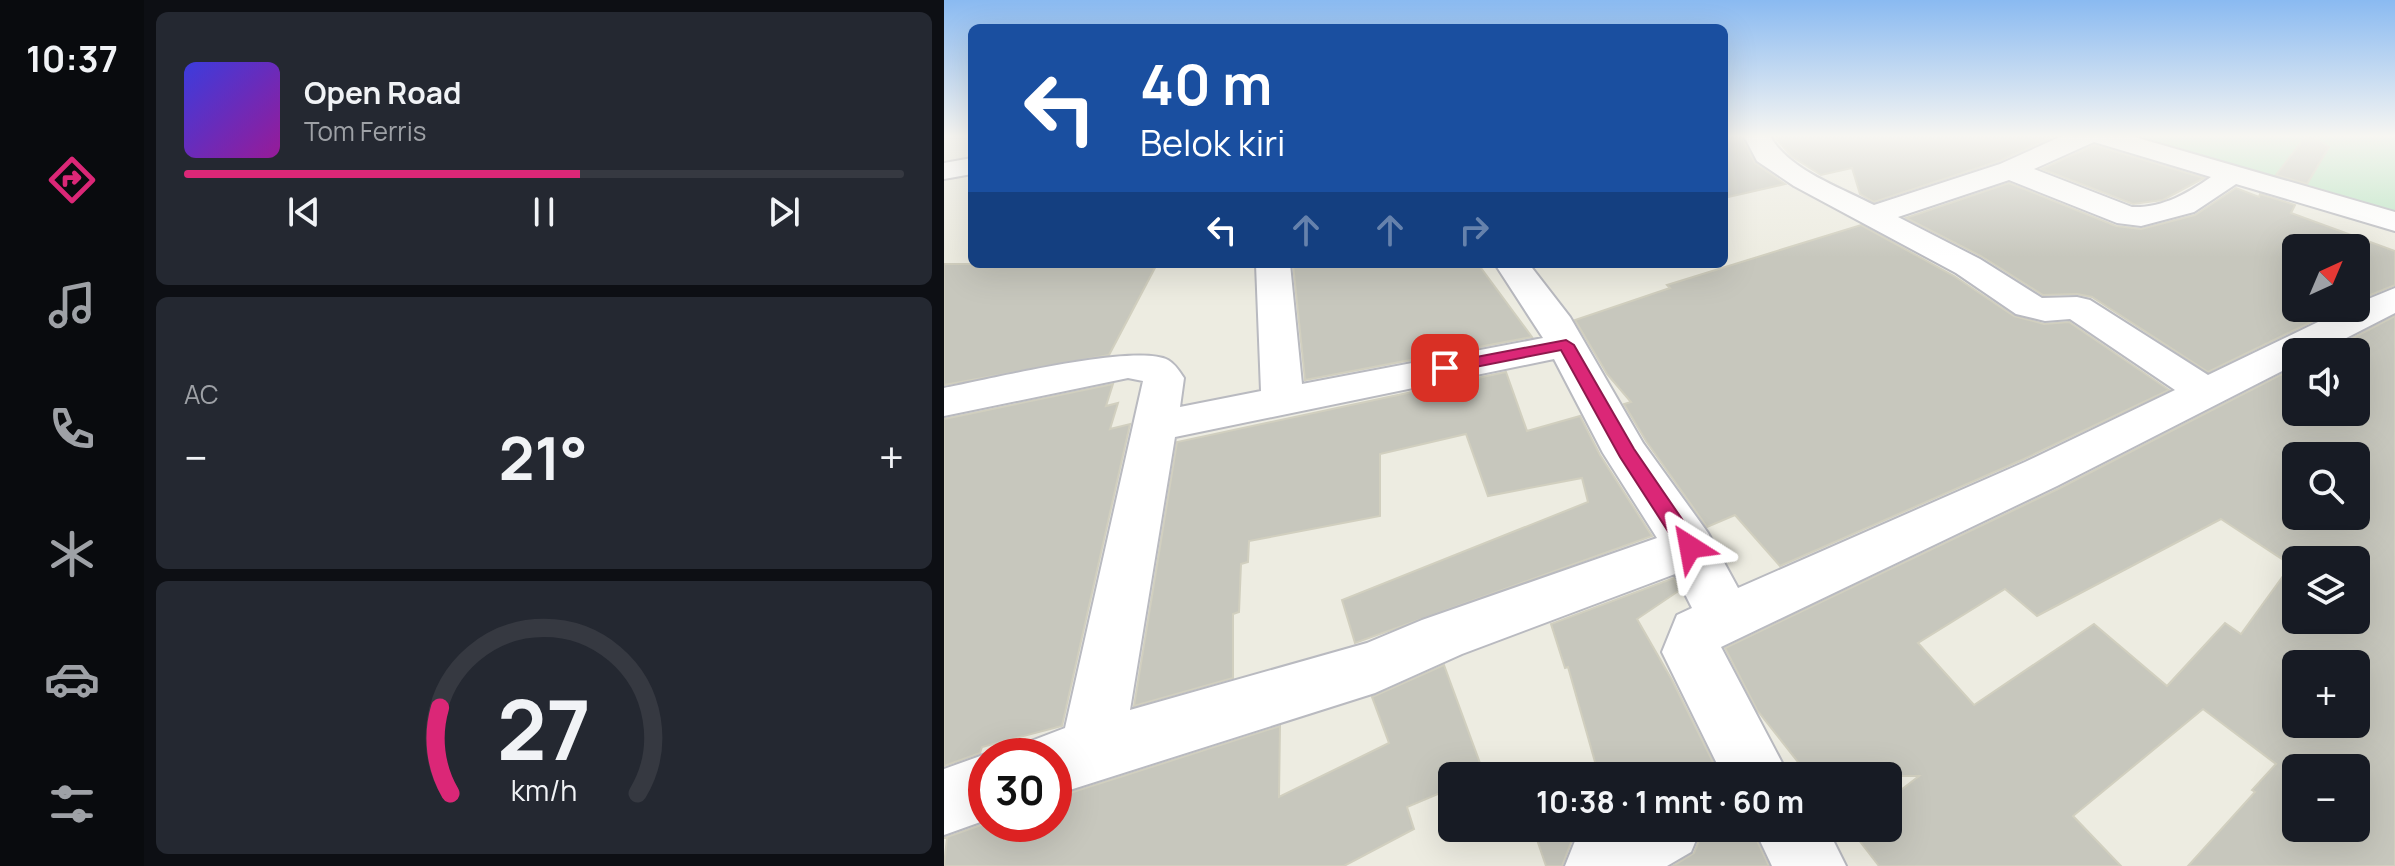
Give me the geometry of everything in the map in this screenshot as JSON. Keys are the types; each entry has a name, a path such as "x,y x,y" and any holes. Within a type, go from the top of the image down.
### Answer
{"street":[{"path":"1799,176 1968,266 2029,306 2045,310 2077,308 2206,392"},
{"path":"1873,215 1990,176"},
{"path":"2026,176 2105,208 2142,218 2166,214 2201,196 2228,176"},
{"path":"2239,176 2395,222"},
{"path":"1273,268 1283,403"},
{"path":"1515,268 1551,317 1626,453 1690,547 1707,586 1727,617"},
{"path":"1750,762 1691,652 1697,632 2041,474 2395,299"},
{"path":"1156,426 1566,345"},
{"path":"944,402 1128,366 1154,369 1164,378 1156,426 1073,756"},
{"path":"1073,756 1375,667 1442,637 1690,547"},
{"path":"944,802 968,793"},
{"path":"1600,866 1642,842"},
{"path":"1796,842 1811,866"}],"green space":[{"path":"2264,176 2395,176 2395,214"}],"building":[{"path":"1728,176 1774,176 1785,184 1728,197"},
{"path":"1855,176 1952,176 1874,202 1860,194"},
{"path":"2061,176 2204,178 2163,200 2133,204"},
{"path":"2281,176 2312,176 2307,184"},
{"path":"2009,183 2116,226 2141,229 2195,215 2236,188 2295,205 2291,213 2348,234 2282,234 2282,322 2311,322 2208,372 2092,297 2043,295 1981,256 1906,218"},
{"path":"1861,225 1954,276 2014,316 2044,324 2069,322 2169,390 2024,459 1780,566 1735,515 1707,527 1646,441 1624,404 1631,402 1607,374 1575,320 1670,288 1667,285"},
{"path":"2370,242 2395,251 2395,285 2370,295"},
{"path":"944,264 968,264 968,268 1155,268 1109,355 944,385"},
{"path":"1293,268 1481,268 1532,337 1305,380"},
{"path":"2395,316 2395,866 2188,866 2276,764 2203,709 2073,816 2121,866 1879,866 1860,842 1902,842 1902,789 1919,776 1902,776 1902,762 1798,762 1757,710 1725,648 2058,489 2282,374 2282,426 2370,426 2370,338 2353,338","holes":["2221,519 2282,559 2282,546 2370,546 2370,634 2282,634 2282,577 2241,634 2225,623 2167,686 2094,624 1974,705 1918,643 2005,589 2037,616"]},
{"path":"1506,372 1527,431 1580,416 1600,455 1652,536 1355,643 1342,600 1588,502 1582,478 1488,496 1466,434 1380,454 1380,516 1249,541 1248,562 1241,564 1239,612 1233,614 1233,678 1134,706 1177,442"},
{"path":"1113,384 1106,406 1118,403 1110,429 1130,424 1062,726 1016,738 968,738 968,757 944,766 944,419"},
{"path":"1674,578 1680,590 1637,619 1713,762 1595,762 1568,667 1565,668 1551,624"},
{"path":"1444,665 1480,762 1438,762 1438,794 1407,807 1414,829 1344,866 944,866 947,838 944,838 968,830 968,842 1072,842 1072,792 1280,726 1279,797 1389,743 1372,697"},
{"path":"1538,842 1571,842 1562,866 1546,866"},
{"path":"1698,842 1758,842 1769,866 1673,866 1694,853"}],"route":[{"path":"1445,368 1566,345 1626,453 1690,547"}]}
